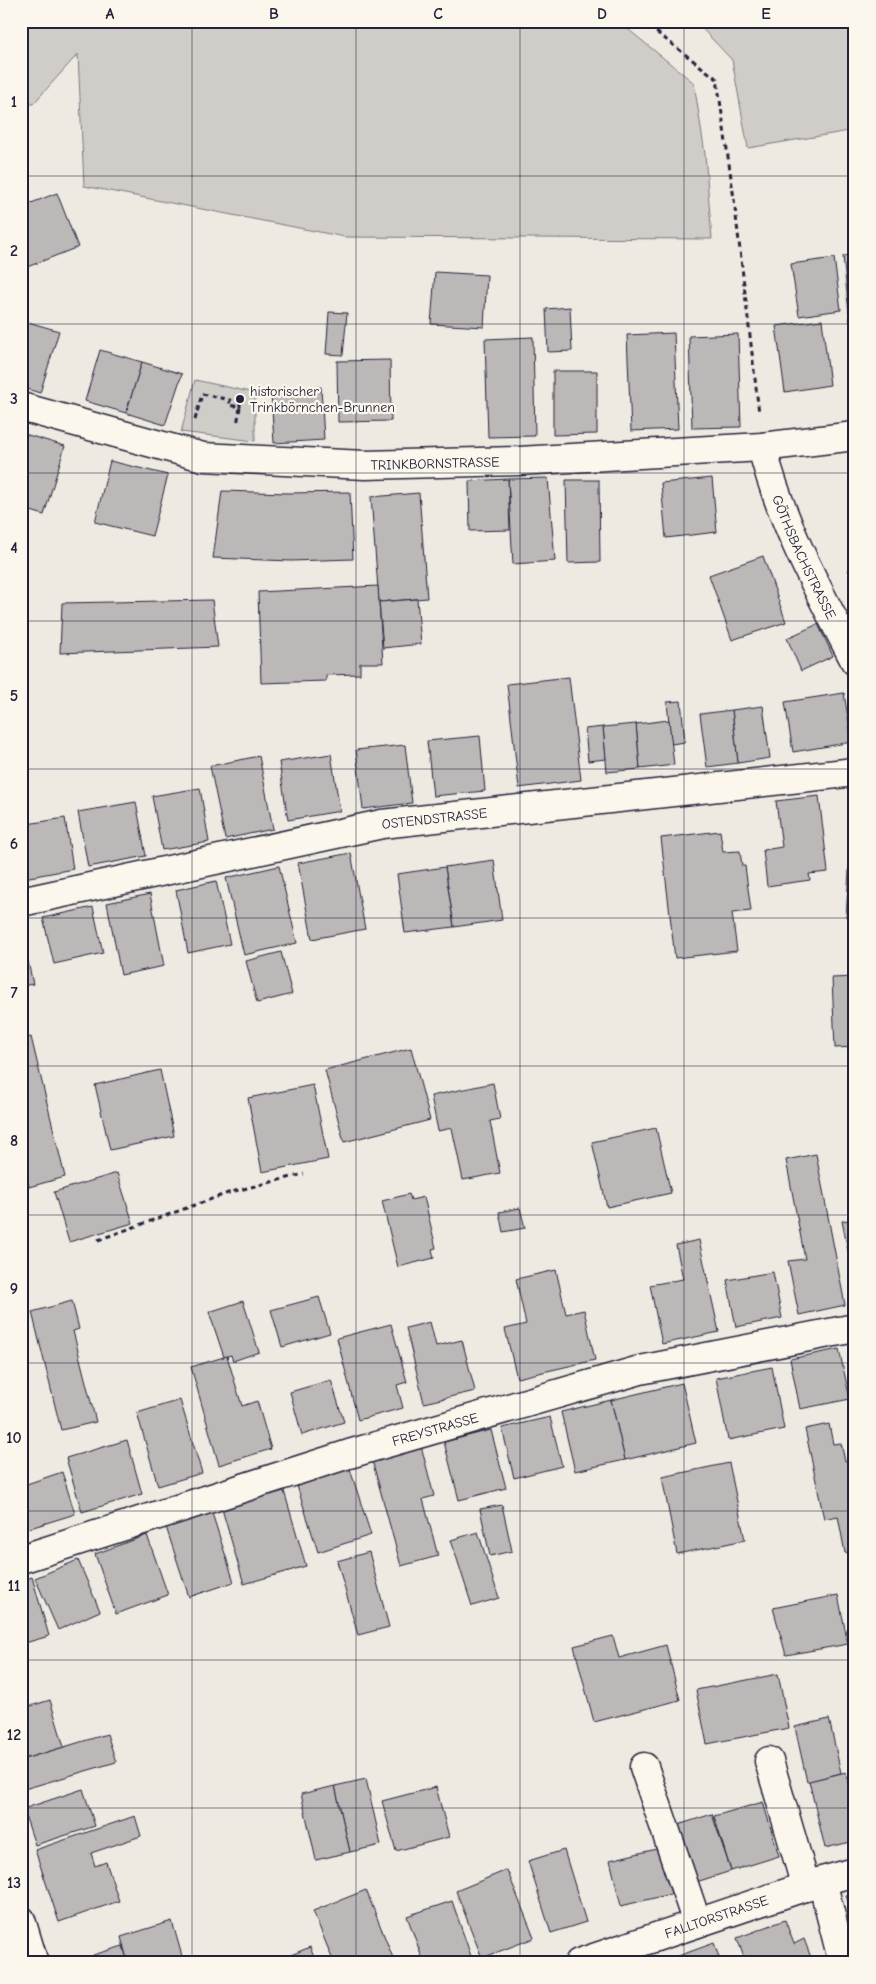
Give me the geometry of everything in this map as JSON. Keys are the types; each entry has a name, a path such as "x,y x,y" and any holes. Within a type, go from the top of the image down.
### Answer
{"street":[{"name":"TRINKBORNSTRASSE","path":"21,408 186,454 248,461 365,465 519,462 762,447 855,436"},
{"name":"GÖTHSBACHSTRASSE","path":"762,447 771,482 812,580 855,661"},
{"name":"OSTENDSTRASSE","path":"21,902 382,824 855,772"},
{"name":"FREYSTRASSE","path":"21,1559 349,1454 640,1370 855,1328"},
{"path":"769,1761 843,1963"},
{"path":"644,1767 697,1923"},
{"name":"FALLTORSTRASSE","path":"579,1963 855,1872"},
{"path":"21,1920 34,1963"}],"path":[{"path":"642,21 717,78 734,199 762,447"},
{"path":"186,454 202,394 230,400 229,405 240,407"},
{"path":"236,433 240,401"},
{"path":"98,1240 231,1192 304,1174"}],"shaded area":[{"path":"21,21 618,21 694,83 705,154 712,239 345,237 84,186 78,54 33,104 21,103"},
{"path":"695,21 855,21 855,130 748,148 732,60"},
{"path":"195,380 255,393 255,441 181,432"}],"building":[{"path":"57,193 78,247 22,269 21,207"},
{"path":"855,255 855,322 850,322 843,256"},
{"path":"834,258 841,310 799,316 791,264"},
{"path":"435,272 487,275 484,327 431,324"},
{"path":"570,307 572,351 548,352 546,309"},
{"path":"329,312 347,313 343,355 326,354"},
{"path":"21,320 59,331 40,393 21,387"},
{"path":"822,320 830,385 785,392 776,326"},
{"path":"674,333 678,429 631,431 627,335"},
{"path":"738,334 741,427 692,428 689,336"},
{"path":"533,337 535,436 488,437 485,339"},
{"path":"100,350 142,362 126,413 85,401"},
{"path":"390,360 391,421 338,422 337,361"},
{"path":"142,362 182,374 165,425 126,413"},
{"path":"553,371 597,371 597,434 553,435"},
{"path":"321,387 324,440 274,443 271,390"},
{"path":"21,433 65,446 44,515 21,508"},
{"path":"110,461 168,475 152,536 95,522"},
{"path":"548,478 555,561 513,564 508,479"},
{"path":"712,478 717,532 666,538 661,483"},
{"path":"508,479 510,530 470,531 469,481"},
{"path":"566,480 599,480 600,562 568,563"},
{"path":"222,491 350,492 353,559 291,561 213,558"},
{"path":"419,493 427,598 379,602 371,497"},
{"path":"763,556 786,622 732,640 709,575"},
{"path":"855,566 855,581 848,570"},
{"path":"378,586 383,663 360,663 360,674 326,675 326,681 261,683 258,592"},
{"path":"417,599 421,644 383,648 379,602"},
{"path":"212,600 218,647 60,653 62,603"},
{"path":"818,624 833,656 801,671 787,638"},
{"path":"569,677 581,780 519,788 507,684"},
{"path":"844,693 852,742 793,752 785,702"},
{"path":"681,701 685,742 671,744 667,702"},
{"path":"763,706 770,758 738,763 732,710"},
{"path":"732,710 738,763 707,767 700,714"},
{"path":"669,720 674,765 640,769 636,724"},
{"path":"636,724 640,769 607,772 603,727"},
{"path":"603,727 606,759 588,761 585,729"},
{"path":"480,736 485,791 433,796 427,741"},
{"path":"405,745 412,803 363,809 356,750"},
{"path":"331,754 340,811 288,820 279,762"},
{"path":"259,756 273,829 225,839 210,766"},
{"path":"200,788 209,842 162,850 152,796"},
{"path":"855,794 855,918 846,917"},
{"path":"819,796 828,872 809,874 810,880 767,886 763,850 782,847 776,801"},
{"path":"136,802 146,856 88,867 78,812"},
{"path":"65,818 73,869 24,878 21,860 21,825"},
{"path":"720,831 723,852 740,851 742,866 745,866 751,911 732,913 737,951 675,958 661,838"},
{"path":"351,853 365,929 312,939 298,863"},
{"path":"494,860 502,920 454,927 445,867"},
{"path":"279,866 297,943 244,955 226,878"},
{"path":"445,867 454,927 405,933 397,874"},
{"path":"216,881 230,944 188,953 176,890"},
{"path":"150,894 164,966 121,975 107,903"},
{"path":"93,907 103,953 54,964 43,918"},
{"path":"21,930 33,984 21,986"},
{"path":"281,952 292,994 257,1003 246,961"},
{"path":"855,977 855,1047 835,1048 832,978"},
{"path":"31,1037 65,1177 29,1187 21,1156 21,1039"},
{"path":"411,1048 430,1120 344,1142 325,1070"},
{"path":"160,1070 174,1136 110,1150 95,1085"},
{"path":"493,1083 500,1119 490,1121 500,1173 463,1180 452,1128 438,1131 431,1096"},
{"path":"313,1085 328,1159 262,1172 248,1098"},
{"path":"656,1128 671,1193 607,1207 592,1142"},
{"path":"816,1154 845,1305 799,1315 788,1261 805,1259 786,1160"},
{"path":"117,1173 133,1223 69,1242 54,1192"},
{"path":"409,1194 411,1200 424,1197 436,1248 432,1249 434,1258 398,1267 382,1201"},
{"path":"520,1208 525,1228 503,1232 499,1212"},
{"path":"855,1219 855,1285 842,1221"},
{"path":"699,1240 719,1332 662,1344 650,1285 683,1279 676,1245"},
{"path":"556,1270 566,1314 584,1310 595,1360 517,1378 505,1329 526,1324 516,1279"},
{"path":"773,1272 782,1318 736,1327 727,1280"},
{"path":"319,1297 330,1333 282,1347 271,1310"},
{"path":"72,1301 79,1329 73,1331 96,1422 61,1430 32,1312"},
{"path":"243,1301 259,1352 233,1361 231,1355 224,1357 209,1312"},
{"path":"430,1322 436,1346 462,1340 475,1391 424,1403 406,1328"},
{"path":"391,1324 407,1382 397,1385 403,1408 358,1420 337,1338"},
{"path":"839,1349 850,1399 800,1409 790,1359"},
{"path":"227,1356 242,1406 257,1401 271,1449 219,1465 191,1367"},
{"path":"772,1367 784,1429 728,1440 716,1378"},
{"path":"331,1380 344,1422 302,1435 290,1392"},
{"path":"682,1383 696,1443 625,1460 611,1400"},
{"path":"180,1400 202,1473 158,1486 137,1413"},
{"path":"611,1400 625,1460 575,1471 561,1412"},
{"path":"550,1417 562,1466 514,1478 502,1428"},
{"path":"829,1424 833,1444 841,1443 845,1461 855,1459 855,1551 845,1553 838,1516 824,1519 805,1429"},
{"path":"491,1430 506,1488 459,1500 444,1442"},
{"path":"127,1440 142,1494 82,1512 66,1458"},
{"path":"421,1446 434,1496 423,1499 438,1556 401,1566 372,1460"},
{"path":"729,1463 745,1540 677,1554 662,1477"},
{"path":"350,1469 371,1535 318,1552 297,1486"},
{"path":"62,1472 75,1514 27,1529 21,1511 21,1486"},
{"path":"284,1491 306,1566 244,1584 222,1509"},
{"path":"502,1505 512,1551 490,1556 480,1509"},
{"path":"212,1513 234,1582 189,1597 166,1527"},
{"path":"478,1532 499,1598 472,1606 451,1540"},
{"path":"147,1535 168,1595 116,1614 95,1554"},
{"path":"369,1552 389,1627 358,1635 337,1561"},
{"path":"78,1560 100,1611 58,1630 35,1578"},
{"path":"32,1577 49,1636 25,1643 21,1631 21,1581"},
{"path":"838,1595 848,1644 786,1655 773,1608"},
{"path":"613,1636 619,1658 666,1645 680,1700 594,1722 574,1646"},
{"path":"778,1674 789,1728 707,1744 696,1690"},
{"path":"50,1700 64,1747 21,1760 21,1709"},
{"path":"829,1719 841,1773 807,1782 795,1727"},
{"path":"107,1734 116,1762 21,1790 21,1760"},
{"path":"846,1772 855,1808 855,1841 825,1848 809,1781"},
{"path":"366,1779 381,1845 350,1852 335,1786"},
{"path":"335,1786 350,1852 316,1860 301,1794"},
{"path":"436,1787 449,1837 396,1851 382,1801"},
{"path":"83,1789 95,1826 35,1845 23,1809"},
{"path":"763,1802 779,1856 731,1871 714,1816"},
{"path":"712,1814 731,1871 693,1883 675,1826"},
{"path":"135,1816 141,1836 91,1853 95,1866 106,1862 119,1901 59,1922 35,1850"},
{"path":"661,1848 671,1894 621,1906 610,1860"},
{"path":"564,1850 586,1922 551,1933 528,1861"},
{"path":"507,1870 534,1938 482,1958 456,1891"},
{"path":"366,1890 395,1963 334,1963 313,1911"},
{"path":"855,1892 855,1927 846,1895"},
{"path":"452,1901 473,1962 424,1963 407,1916"},
{"path":"785,1920 794,1944 804,1939 813,1963 746,1963 737,1938"},
{"path":"172,1921 184,1963 128,1963 121,1937"},
{"path":"714,1943 721,1963 662,1962"},
{"path":"123,1946 128,1963 95,1963 93,1955"},
{"path":"310,1947 316,1963 272,1963"}],"place":[{"name":"historischer Trinkbörnchen-Brunnen","path":"240,399"}]}
